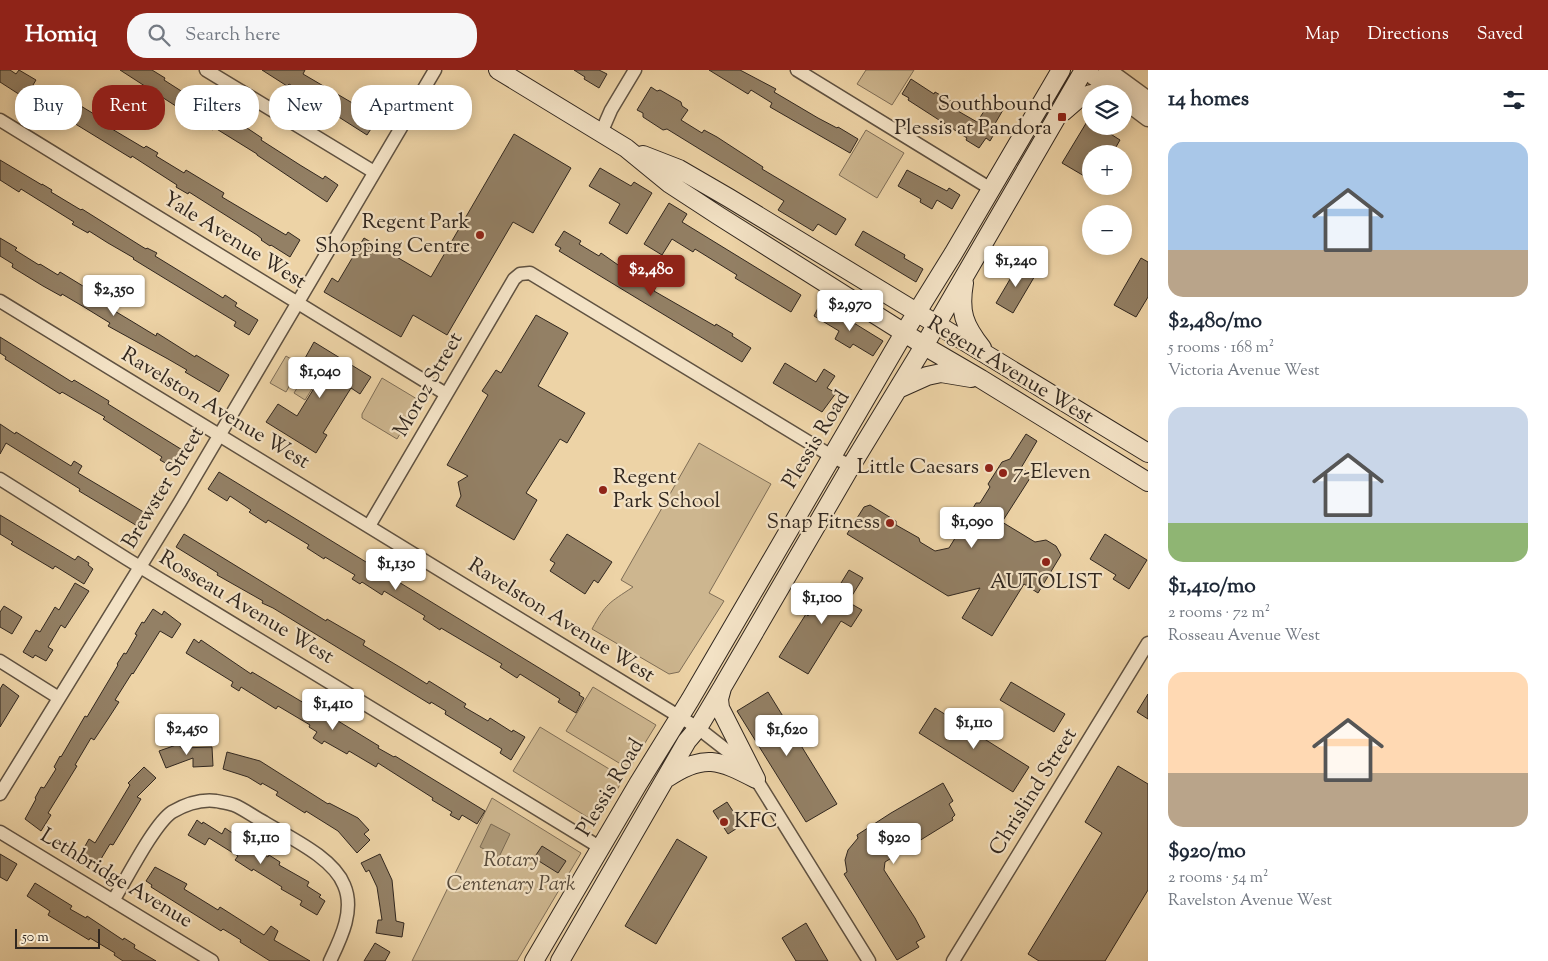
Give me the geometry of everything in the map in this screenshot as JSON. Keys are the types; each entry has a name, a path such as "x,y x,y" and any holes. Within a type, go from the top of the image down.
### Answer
{"main road":[{"name":"Regent Avenue West","path":"498,70 626,148 679,169 1148,453"},
{"name":"Plessis Road","path":"534,961 680,718 904,333 1061,70"},
{"name":"Plessis Road","path":"560,961 688,739 698,728 723,686 1085,70"},
{"path":"1055,119 1082,98"},
{"name":"Regent Avenue West","path":"626,148 670,184 924,346 1144,473"},
{"path":"965,275 962,297 963,318 972,335 988,356"},
{"path":"898,389 926,376 941,373 981,379"},
{"path":"723,686 719,699 720,708 756,778"},
{"path":"664,780 681,768 706,762 726,764 756,778"}],"street":[{"path":"206,70 374,172"},
{"name":"Brewster Street","path":"0,794 141,567 296,302 435,70"},
{"path":"600,133 611,110 635,70"},
{"path":"797,70 990,189"},
{"path":"1085,70 1104,85"},
{"path":"1108,70 1148,100"},
{"path":"1132,106 1148,118"},
{"name":"Yale Avenue West","path":"0,120 446,394"},
{"name":"Moroz Street","path":"369,526 514,279 520,274 530,273 832,457"},
{"name":"Ravelston Avenue West","path":"0,301 698,728 730,753 756,778 869,961"},
{"path":"832,457 851,466"},
{"name":"Rosseau Avenue West","path":"0,479 601,848"},
{"name":"Chrislind Street","path":"953,961 1148,643"},
{"path":"0,661 59,698"},
{"path":"113,901 157,828 171,813 196,801 216,801 235,805 323,859 336,871 344,885 348,906 346,924 330,961"},
{"name":"Lethbridge Avenue","path":"0,832 212,961"}],"green space":[{"path":"866,70 914,70 892,105 857,84"},
{"path":"866,130 904,153 877,198 839,175"},
{"path":"286,356 301,365 286,392 270,383"},
{"path":"309,369 320,376 305,400 294,393"},
{"path":"382,378 417,399 418,403 397,439 362,418 362,414"},
{"path":"699,443 771,484 709,593 724,601 679,672 669,674 592,629 609,604 633,587 621,580"},
{"path":"593,687 656,725 629,769 566,731"},
{"name":"Rotary Centenary Park","path":"540,727 624,778 597,823 513,771"},
{"name":"Rotary Centenary Park","path":"492,798 581,853 517,961 412,961"}],"shaded area":[{"path":"491,824 510,834 499,857 480,847"}],"building":[{"path":"0,70 10,70 16,74 19,70 36,80 33,85 15,85 15,92 0,82"},
{"path":"120,70 152,70 165,78 164,80 175,87 175,105 165,99 165,85 143,85"},
{"path":"262,70 305,70 303,74 322,85 289,84 285,85"},
{"path":"574,70 599,70 607,74 599,88"},
{"path":"709,70 740,70 776,89 774,92 818,118 858,139 850,153 770,107 772,103 751,90 748,94"},
{"path":"911,79 934,94 935,92 954,103 951,107 977,122 990,102 1003,110 993,127 997,129 990,141 986,138 979,148 966,140 967,138 908,100 909,98 902,94"},
{"path":"651,87 681,102 682,106 688,110 681,120 702,133 704,130 717,137 763,167 762,169 846,219 836,235 818,224 813,231 778,210 784,201 667,129 663,130 643,117 643,113 637,110"},
{"path":"341,96 351,102 351,125 341,118"},
{"path":"82,107 92,113 92,130 114,130 144,148 146,146 158,153 156,156 184,173 186,170 224,193 222,197 286,235 288,232 300,240 290,257 270,246 257,235 189,192 188,194 176,187 177,185 132,156 131,158 82,128"},
{"path":"218,130 250,130 262,138 261,140 300,165 323,179 325,176 338,185 327,202"},
{"path":"359,130 370,130 367,135"},
{"path":"1082,130 1082,135 1112,135 1120,140 1117,145 1082,145 1082,175 1062,163"},
{"name":"Regent Park Shopping Centre","path":"514,134 571,168 533,233 513,222 447,335 413,315 401,337 324,292 332,278 338,282 364,238 431,277"},
{"path":"0,160 146,249 157,253 155,256 223,298 225,295 237,303 235,306 258,320 249,335 234,326 236,322 134,258 89,231 88,233 72,224 74,222 21,189 19,192 0,180"},
{"path":"600,168 631,186 634,182 652,193 627,234 609,223 620,204 589,186"},
{"path":"907,170 947,191 949,188 960,195 952,209 937,200 932,209 920,202 921,199 898,186"},
{"path":"669,203 687,214 682,222 801,295 791,312 735,278 737,275 695,249 693,252 672,239 662,255 644,244"},
{"path":"564,231 581,241 579,244 599,256 601,253 638,279 639,277 656,287 654,291 715,326 716,324 733,334 732,336 751,348 742,362 559,251 561,248 555,245"},
{"path":"863,231 905,255 904,258 923,269 916,282 855,245"},
{"path":"0,238 39,265 58,275 60,272 96,294 114,307 113,310 156,336 157,333 195,357 196,355 229,375 219,392 185,372 187,370 108,326 110,323 84,307 62,294 61,296 43,286 12,267 13,264 0,256"},
{"path":"1141,258 1148,262 1148,297 1136,317 1114,305"},
{"path":"1019,264 1036,274 1013,313 996,303"},
{"path":"828,307 883,341 873,356 853,344 850,348 835,339 839,331 814,316 818,308 825,312"},
{"path":"536,315 568,333 538,386 585,413 567,443 560,439 526,493 537,500 514,540 456,506 461,496 458,482 468,476 447,465 488,395 482,391 496,370 501,373"},
{"path":"0,337 72,382 74,380 109,401 108,404 184,451 174,468 160,460 162,457 103,419 105,417 62,392 60,394 5,359 6,357 0,353"},
{"path":"314,342 371,377 360,394 351,388 323,433 327,435 316,453 266,422 278,404 297,416 324,372 304,360"},
{"path":"785,363 816,382 824,369 835,376 827,388 836,393 822,412 773,383"},
{"path":"0,424 71,466 74,461 82,466 78,473 147,514 139,527 79,491 80,489 6,443 0,454"},
{"path":"1026,434 1037,441 1021,468 1032,475 1002,522 1035,542 1046,540 1056,546 1061,555 1038,593 1024,584 992,636 962,618 980,588 948,596 847,534 864,507 870,505 896,521 896,525 919,538 920,542 935,551 949,548 957,535 961,534 970,519 969,515 976,503 980,503 990,487 988,484 1002,462 1010,459"},
{"path":"219,472 580,693 579,695 584,698 576,713 558,702 560,699 520,674 517,678 500,667 502,664 441,628 440,630 423,619 425,616 384,591 382,595 362,582 360,584 352,579 355,575 325,557 324,559 307,548 309,545 268,520 266,523 230,496 227,501 208,489"},
{"path":"0,515 75,560 78,556 89,563 88,565 93,569 84,584 55,566 53,569 11,544 13,542 0,534"},
{"path":"184,534 326,621 327,619 365,641 363,645 427,684 429,681 466,704 464,707 488,721 490,718 512,732 513,730 525,737 511,760 500,753 502,749 445,714 446,711 431,702 430,704 262,603 263,601 217,575 218,573 176,547"},
{"path":"567,534 612,562 598,583 594,580 585,594 550,571 555,563 550,560"},
{"path":"1105,534 1147,560 1129,589 1113,579 1116,575 1090,559"},
{"path":"849,570 863,578 848,602 862,610 851,627 841,621 808,674 779,657 806,614 808,616 821,595 830,601"},
{"path":"75,583 89,591 65,628 61,625 48,647 53,650 46,661 35,655 33,658 23,652 36,630 40,632 55,607 59,610"},
{"path":"4,606 22,617 12,634 0,627 0,612"},
{"path":"153,609 162,615 164,611 181,624 172,638 160,631 115,700 119,702 94,740 91,738 75,765 77,766 48,813 51,815 41,831 25,819 35,798 41,787 44,788 56,769 54,767 60,756 85,716 87,717 124,653 126,654 142,622 144,623"},
{"path":"194,639 199,643 201,640 251,674 252,672 324,715 325,713 379,746 378,748 395,756 485,811 477,824 462,815 459,820 450,815 452,812 432,800 433,798 378,763 376,767 349,751 347,754 324,741 322,744 313,738 317,732 309,727 310,725 278,706 276,709 241,687 239,691 231,686 233,682 186,653"},
{"path":"1011,682 1065,714 1054,732 1000,700"},
{"path":"3,684 19,696 0,727 0,689"},
{"path":"768,692 837,804 806,822 737,711"},
{"path":"1148,694 1148,719 1137,712"},
{"path":"935,708 1029,767 1013,792 919,733"},
{"path":"179,744 181,748 212,747 213,766 193,767 193,758 166,768 159,751"},
{"path":"227,752 260,761 328,804 358,818 369,830 364,834 370,840 357,853 338,831 276,795 278,792 248,777 223,769"},
{"path":"1118,766 1148,784 1148,890 1105,961 1039,961 1028,954 1102,833 1085,822"},
{"path":"144,767 156,778 137,797 141,799 113,845 110,844 98,864 80,855 89,839 95,843 130,785 128,783"},
{"path":"943,783 953,801 949,804 955,815 952,818 953,820 885,862 884,870 925,937 916,942 919,947 897,960 844,874 847,872 845,860 848,850 858,838 857,835"},
{"path":"727,802 742,825 728,834 713,811"},
{"path":"197,820 222,834 225,828 242,842 268,857 269,855 280,862 279,865 309,882 307,886 321,895 319,897 325,901 317,915 300,905 302,901 281,889 282,887 235,860 238,856 209,838 205,845 188,835"},
{"path":"677,839 707,857 656,944 625,926"},
{"path":"542,846 566,861 558,873 534,858"},
{"path":"0,854 17,864 7,881 0,877"},
{"path":"380,854 392,880 396,921 404,923 402,937 376,933 378,920 382,920 377,887 369,870 366,872 361,863"},
{"path":"155,867 187,884 184,889 218,910 220,907 264,935 271,926 278,931 274,940 310,961 270,961 240,942 241,940 223,929 221,931 151,887 152,885 146,881"},
{"path":"35,883 72,906 70,909 86,918 87,916 123,940 124,938 135,945 134,948 156,961 123,961 114,955 115,953 90,938 89,940 48,915 50,911 27,896"},
{"path":"806,923 828,961 796,961 782,938"},
{"path":"375,943 390,952 385,961 364,961"}],"place":[{"name":"Southbound Plessis at Pandora","path":"1062,117"},
{"name":"Regent Park Shopping Centre","path":"480,235"},
{"name":"Little Caesars","path":"989,468"},
{"name":"7-Eleven","path":"1003,473"},
{"name":"Regent Park School","path":"603,490"},
{"name":"Snap Fitness","path":"890,523"},
{"name":"AUTOLIST","path":"1046,562"},
{"name":"KFC","path":"724,822"}]}
